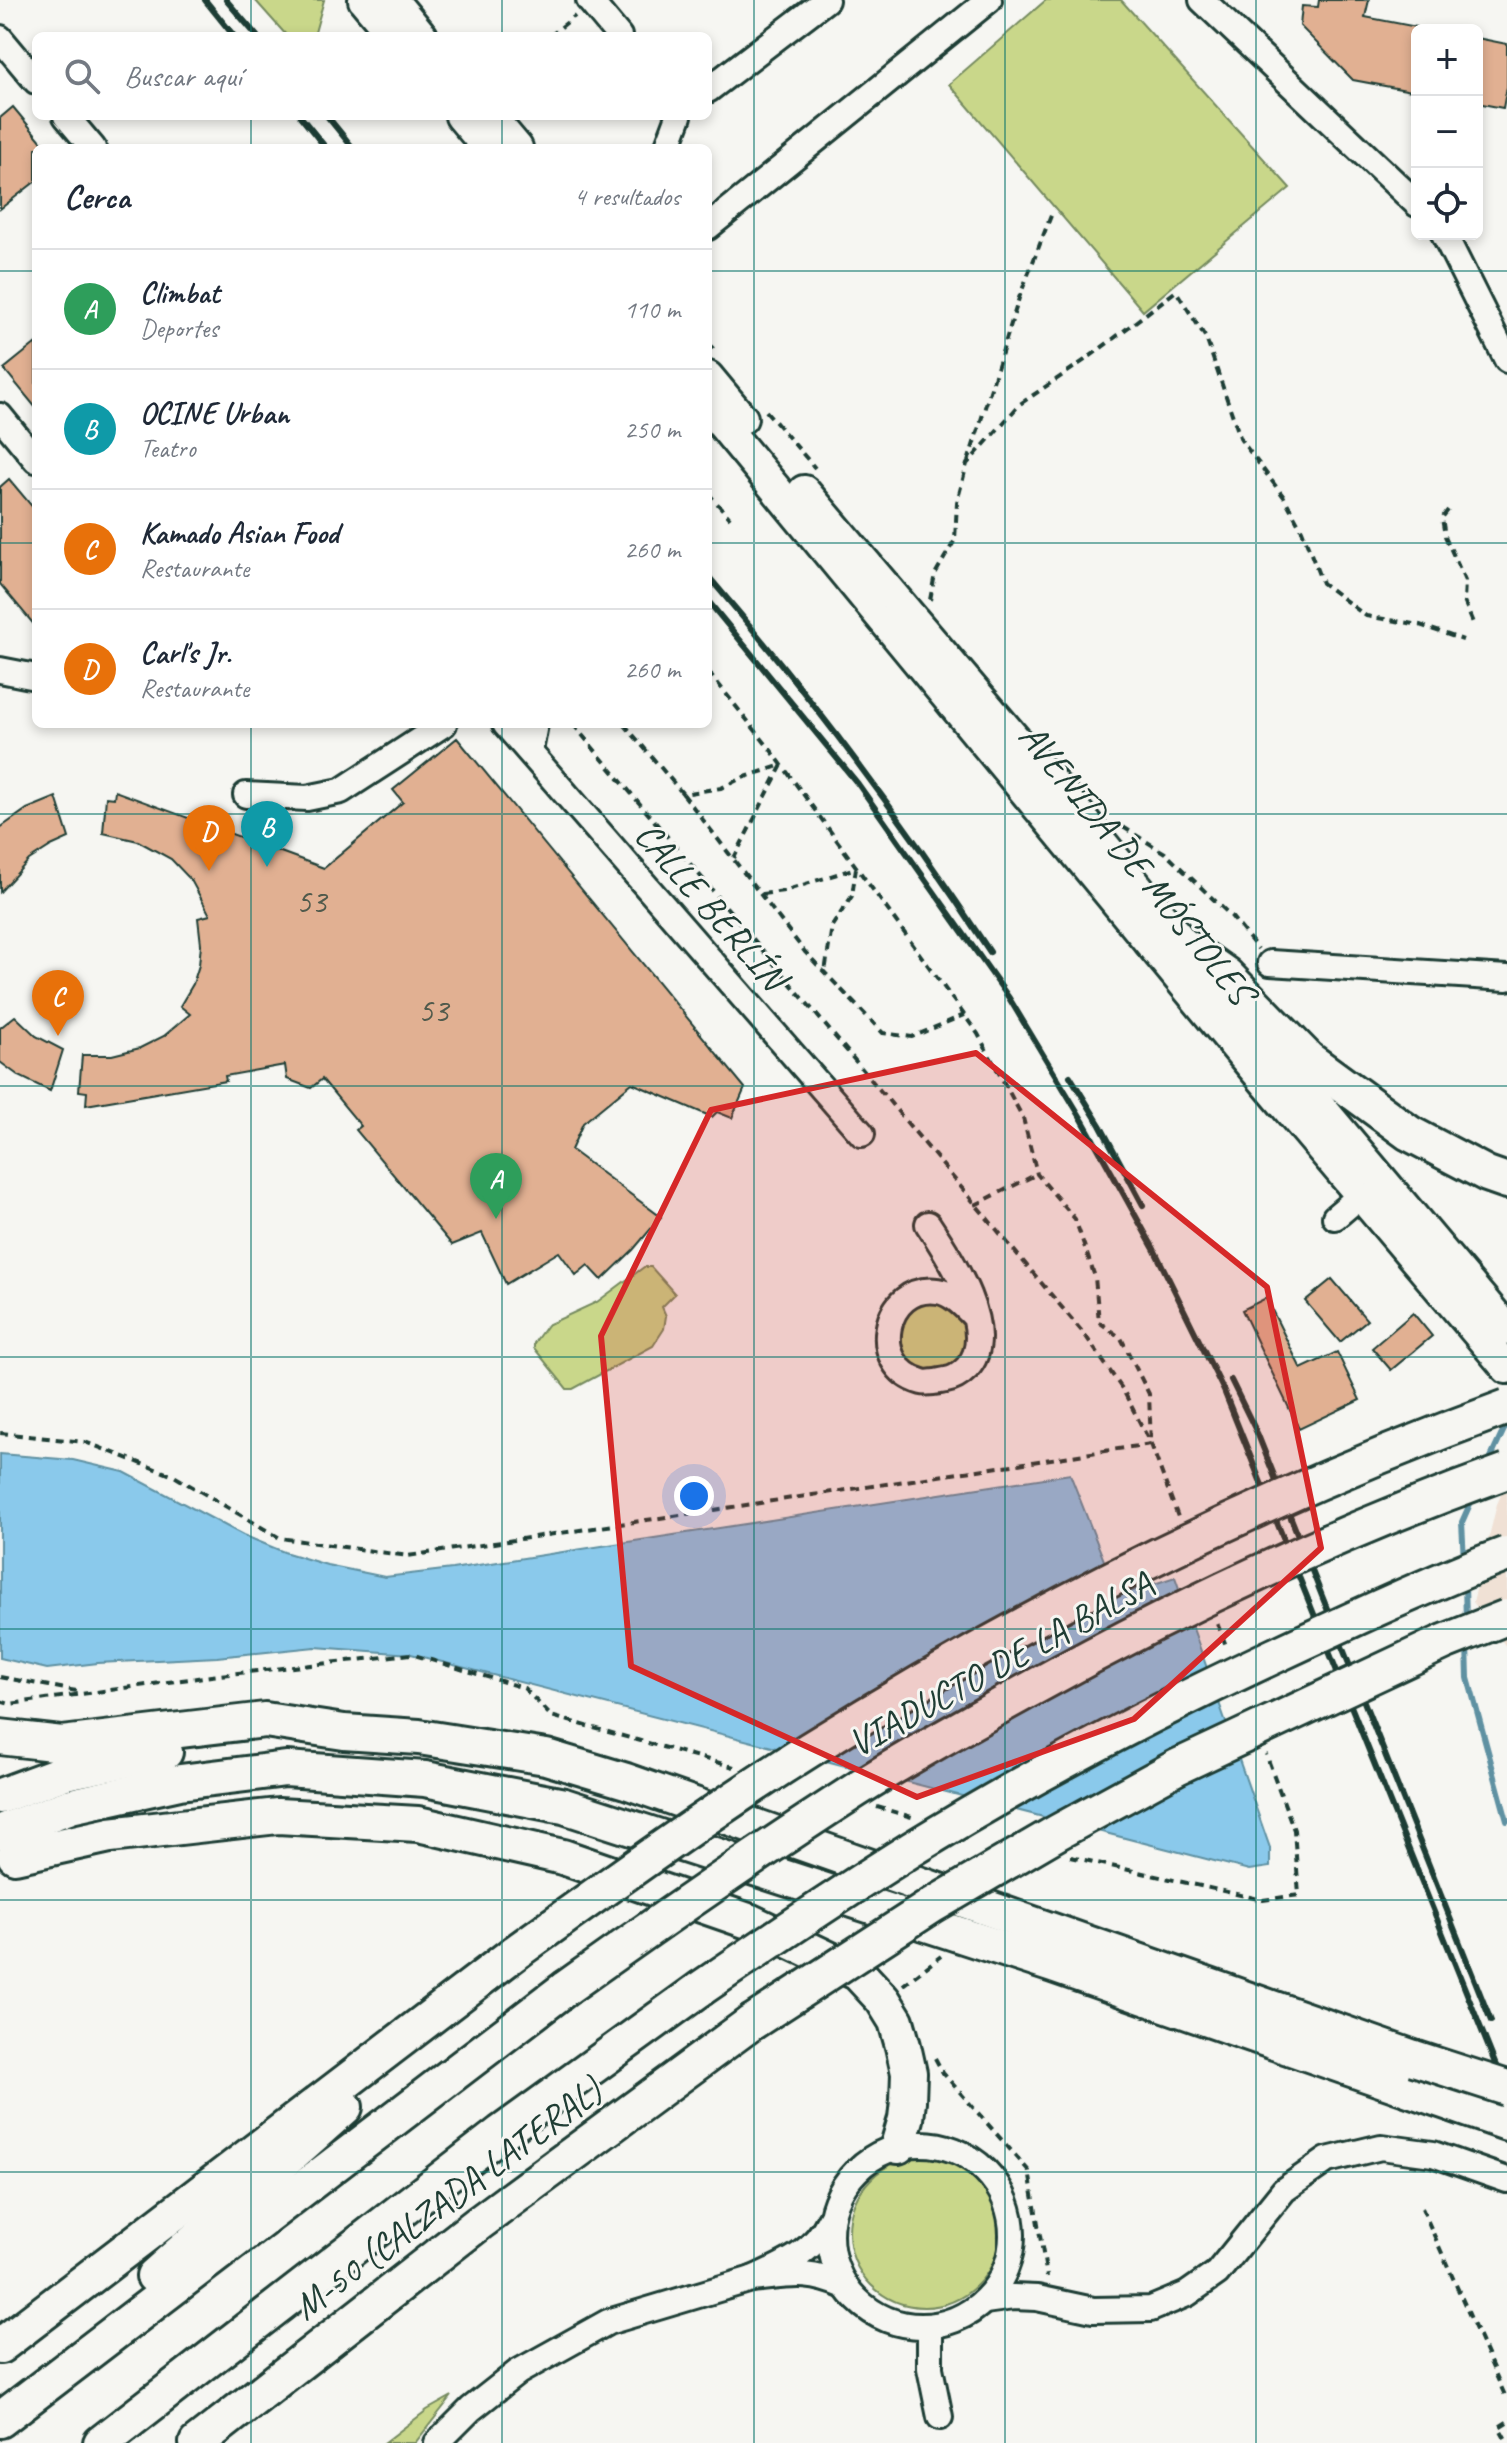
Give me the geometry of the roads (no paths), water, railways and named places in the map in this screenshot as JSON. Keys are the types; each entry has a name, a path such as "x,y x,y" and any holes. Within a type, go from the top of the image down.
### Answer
{"highway":[{"path":"1186,947 1226,975 1308,1059 1409,1133 1487,1174 1507,1181"},
{"path":"0,2346 516,1952 651,1856 808,1751 1076,1597 1215,1527 1418,1439 1507,1407"},
{"name":"VIADUCTO DE LA BALSA","path":"9,2413 566,1988 663,1918 858,1789 1103,1649 1234,1584 1442,1494 1507,1471"},
{"path":"101,2443 501,2133 814,1911 1030,1779 1146,1716 1342,1624 1507,1554"},
{"name":"M-50 (CALZADA LATERAL)","path":"206,2437 479,2223 751,2023 933,1905 1177,1767 1444,1642 1507,1617"},
{"path":"0,1737 62,1744 265,1720 344,1732 419,1737 546,1757 626,1781 1507,2088"},
{"path":"0,1796 65,1772 170,1751 259,1738 344,1732"},
{"path":"5,1850 71,1806 195,1780 286,1769 425,1779 564,1806 1053,1965 1507,2123"},
{"path":"5,1850 278,1816 418,1824 563,1857 751,1922 858,1973 883,2000 896,2021 903,2046 909,2073 908,2101 898,2146"},
{"path":"9,2413 114,2312 419,2043 481,1979"}],"main road":[{"path":"364,0 391,32"},
{"path":"392,0 419,32"},
{"path":"464,120 485,144"},
{"path":"493,120 514,144"},
{"name":"AVENIDA DE MÓSTOLES","path":"713,366 1186,947 1507,1329"},
{"name":"AVENIDA DE MÓSTOLES","path":"712,412 1507,1368"}],"street":[{"path":"589,0 616,32"},
{"path":"712,87 826,0"},
{"path":"712,224 989,0"},
{"path":"1202,0 1411,198"},
{"path":"0,38 32,76"},
{"path":"69,120 90,144"},
{"path":"668,144 678,120"},
{"path":"1447,240 1507,360"},
{"path":"0,416 32,455"},
{"path":"0,670 32,676"},
{"path":"246,795 307,798 341,791 438,728"},
{"name":"CALLE BERLÍN","path":"509,728 862,1134"},
{"path":"530,751 534,728"},
{"path":"1270,963 1507,978"},
{"path":"1335,1217 1361,1195"},
{"path":"928,1224 970,1299 973,1315"},
{"path":"437,2443 471,2409 518,2372 608,2322 752,2279 796,2259 816,2243 840,2193 854,2172 874,2156 898,2146 928,2143 957,2150 982,2166 1001,2189 1012,2218 1012,2248 1003,2277 985,2301 959,2319 930,2326 905,2325 882,2318 861,2304 845,2286 834,2264 830,2241 831,2217"},
{"path":"985,2301 1037,2298 1093,2310 1151,2309 1187,2294 1217,2273 1284,2190 1327,2160 1381,2147 1433,2154 1507,2180"},
{"path":"752,2279 806,2273 845,2286"},
{"path":"930,2326 930,2368 940,2417"}],"water":[{"path":"0,1454 73,1460 124,1472 243,1535 284,1552 385,1577 1070,1474 1118,1596 1175,1577 1270,1848 1270,1867 1249,1870 411,1654 315,1647 47,1669 0,1658"}],"waterway":[{"path":"1487,1466 1507,1423"},
{"path":"1464,1561 1462,1522 1474,1495"},
{"path":"1465,1584 1466,1621"},
{"path":"1467,1644 1468,1678 1507,1821"}],"railway":[{"path":"205,0 231,32"},
{"path":"226,0 254,32"},
{"path":"303,120 323,144"},
{"path":"330,120 350,144"},
{"path":"712,581 855,760 990,952"},
{"path":"712,606 858,784 1009,998 1083,1121 1154,1249 1224,1391 1507,2093"},
{"path":"1070,1076 1143,1205"},
{"path":"1231,1380 1258,1435 1491,2021"}],"place":[{"name":"OCINE Urban","path":"267,867"},
{"name":"Carl's Jr.","path":"209,871"},
{"name":"Kamado Asian Food","path":"58,1036"},
{"name":"Climbat","path":"496,1219"}]}
